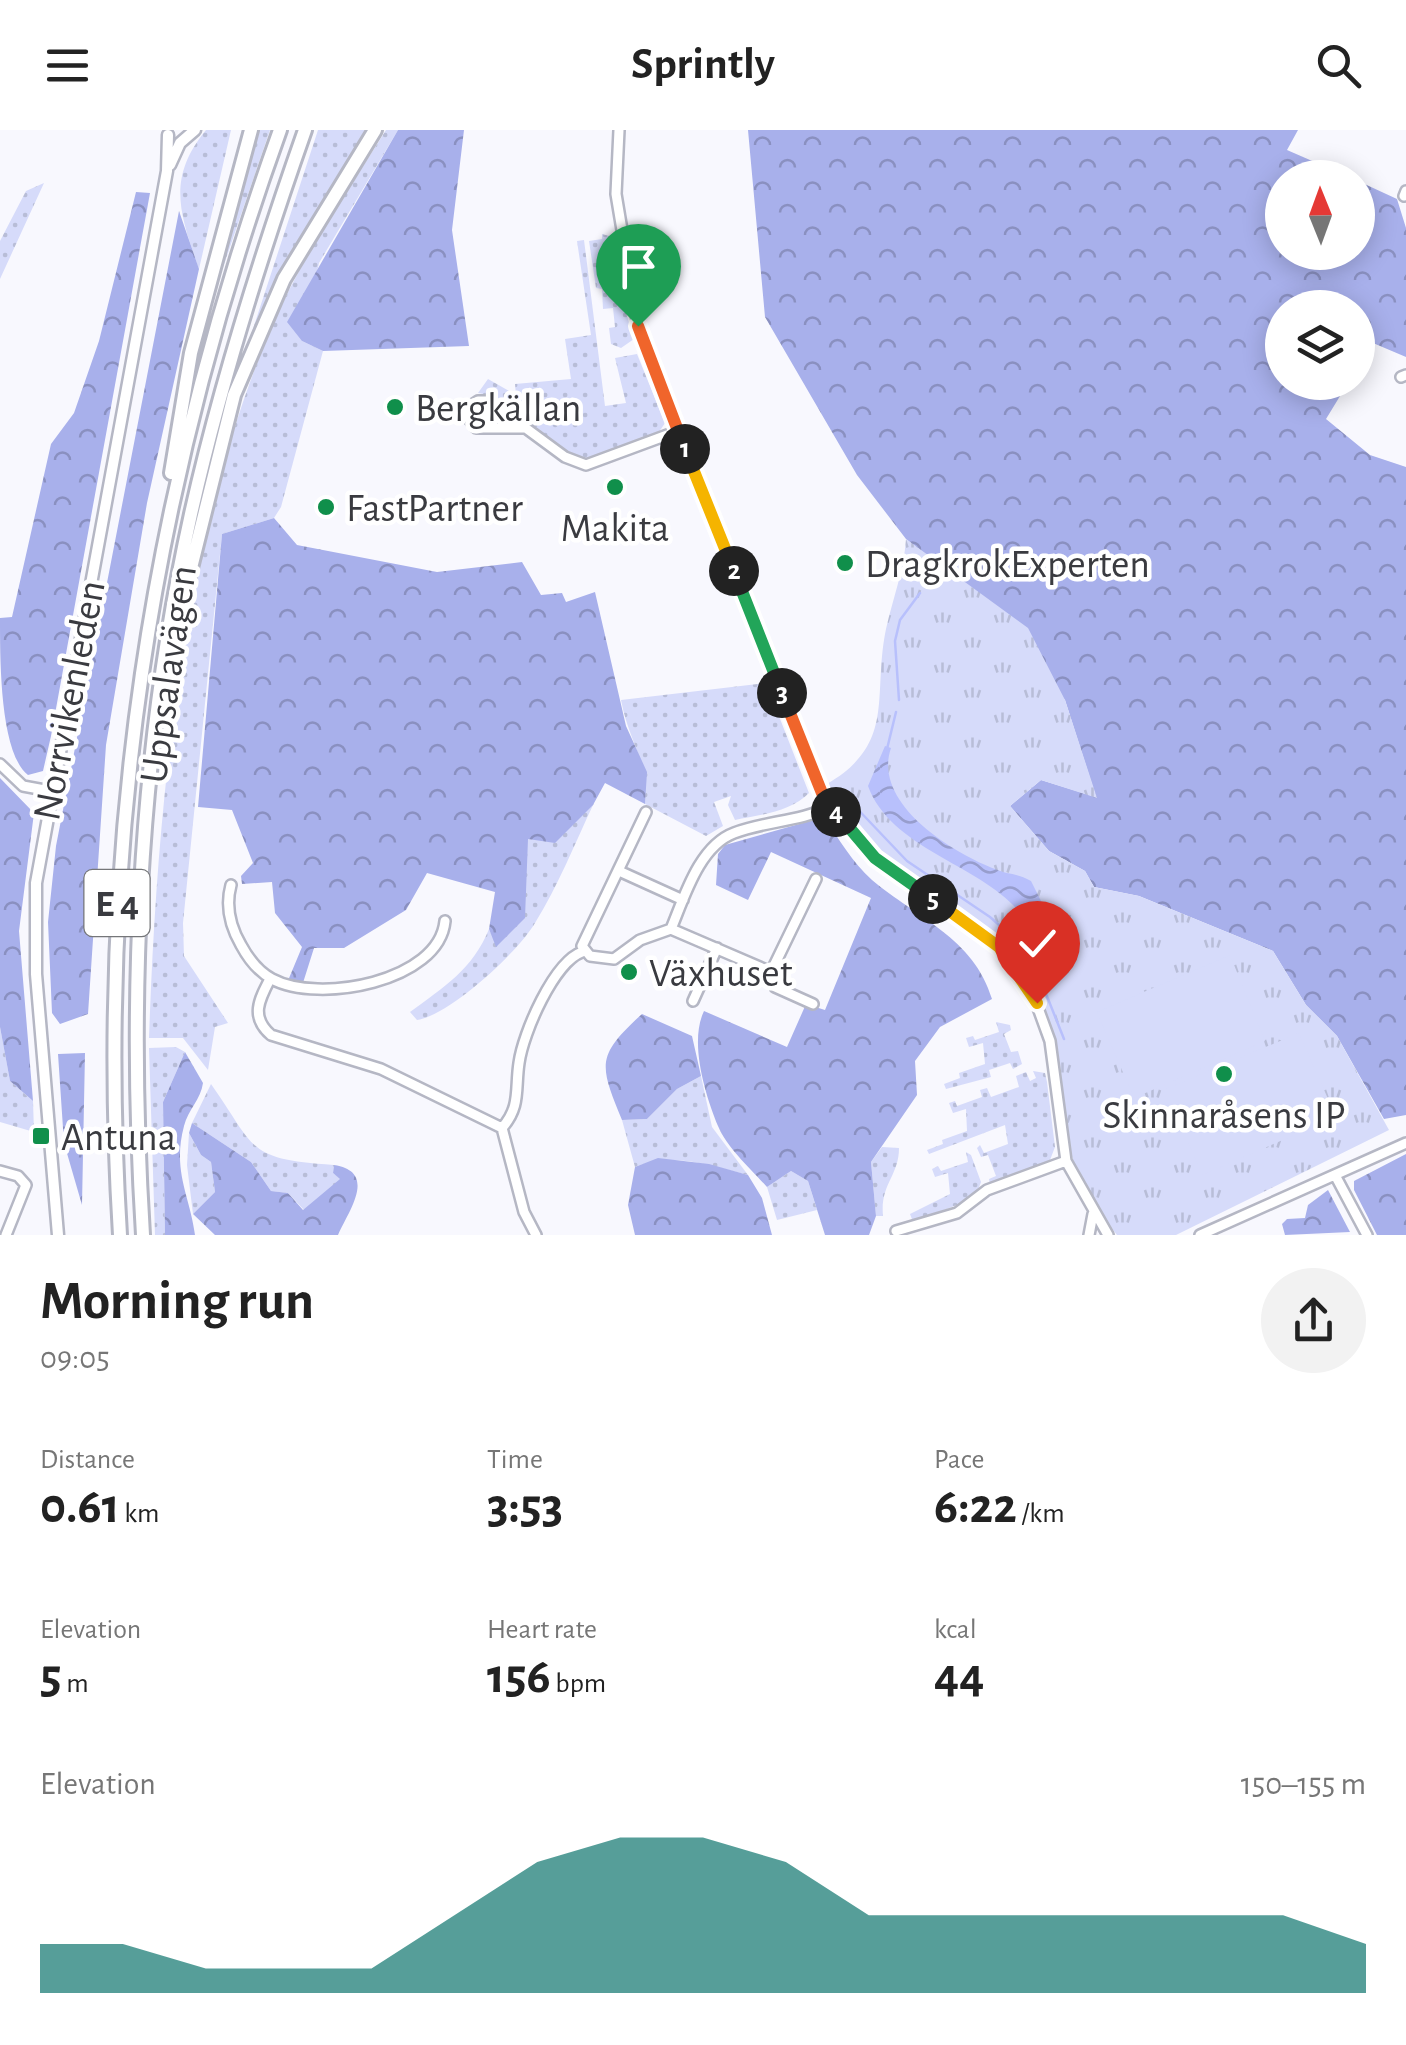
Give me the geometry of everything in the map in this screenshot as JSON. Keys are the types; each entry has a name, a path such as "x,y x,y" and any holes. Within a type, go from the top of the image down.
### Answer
{"highway":[{"path":"157,573 191,353 251,130"},
{"name":"Uppsalavägen","path":"120,1235 114,942 123,802 157,573 205,358 280,130"},
{"name":"Uppsalavägen","path":"143,1235 137,936 152,756 190,516 223,387 305,130"},
{"path":"166,669 234,396 284,279 375,130"}],"main road":[{"path":"166,132 191,133"},
{"name":"Norrvikenleden","path":"58,1235 34,918 50,792 167,171 166,132"},
{"name":"Norrvikenleden","path":"167,171 191,133"}],"street":[{"path":"619,130 616,194 630,296 678,432 832,807 875,858 999,947 1030,986 1050,1042 1066,1160 1108,1235"},
{"path":"525,428 476,428 468,418 469,408 478,401 489,401 564,457 586,465 678,432"},
{"path":"0,764 23,786 50,792"},
{"path":"671,928 683,900 719,842 734,833 794,822 832,807"},
{"path":"536,1235 524,1212 502,1128 518,1104 519,1062 530,1024 561,964 582,952 646,812"},
{"path":"618,871 683,900"},
{"path":"813,1004 775,987 771,972 816,879"},
{"path":"231,885 228,902 233,929 246,954 270,979 323,990 376,981 409,967 435,946 446,921"},
{"path":"582,952 614,959 640,940 671,928 771,972"},
{"path":"693,1001 717,948"},
{"path":"270,979 257,1008 262,1026 271,1035 381,1069 502,1128"},
{"path":"1200,1235 1406,1144"},
{"path":"896,1231 957,1213 987,1190 1066,1160"},
{"path":"0,1171 18,1176 26,1185 6,1235"},
{"path":"1335,1175 1366,1235"},
{"path":"1089,1235 1093,1214"}],"green space":[{"path":"206,130 231,130 199,269 180,197 185,165"},
{"path":"257,130 270,130 204,323"},
{"path":"318,130 366,130 291,253 250,338"},
{"path":"386,130 398,130 319,263 302,341 323,351 281,507 274,518 222,534 183,923 184,956 228,1023 215,1027 208,1070 183,1038 149,1038 167,768 195,584 241,408 272,326 311,251"},
{"path":"398,130 464,130 452,230 469,346 323,351 302,341 287,322"},
{"path":"748,130 1298,130 1287,150 1310,160 1265,160 1265,270 1375,270 1375,189 1397,199 1406,228 1406,357 1375,344 1375,290 1265,290 1265,400 1338,400 1326,419 1370,455 1406,467 1406,1115 1384,1119 1337,1036 1306,1005 1273,951 1139,896 1094,887 1085,871 1049,851 1010,806 1041,780 1096,797 1065,700 941,567 906,539 857,475 765,317"},
{"path":"44,183 0,279 0,241 26,191"},
{"path":"136,192 150,193 51,736 43,771 28,775 19,764 7,727 1,681 0,618 12,617 51,444 74,413 99,341"},
{"path":"179,211 199,269 147,503 106,745 88,1014 60,1024 52,1013 48,922 56,846"},
{"path":"602,234 613,237 620,293 634,339 621,348 611,344 609,328 615,327 613,308 603,309 602,289 596,288 589,241 602,239"},
{"path":"584,240 605,406 626,403 615,358 637,354 665,423 659,432 623,448 585,458 559,448 506,405 478,393 488,379 516,395 515,384 571,379 565,339 591,335 577,241"},
{"path":"274,518 297,545 437,572 522,562 541,595 562,593 566,602 595,592 626,726 647,772 645,804 605,783 593,805 555,843 528,839 525,918 496,947 489,929 495,892 427,873 406,910 344,948 314,948 302,986 287,983 302,947 275,913 272,882 242,884 241,876 253,863 232,810 198,807 222,534"},
{"path":"906,539 1028,628 1065,700 1097,798 1041,780 1010,806 1049,851 1085,871 1094,887 1139,896 1273,951 1306,1005 1337,1036 1389,1130 1176,1235 1117,1235 1077,1172 1050,1031 1034,986 1021,965 974,918 866,839 844,814 827,784 849,768 873,735 886,629"},
{"path":"766,683 809,793 784,809 735,820 728,805 731,796 714,802 723,826 706,836 645,804 644,774 621,700"},
{"path":"0,778 34,813 19,931 33,1101 10,1081 0,1027"},
{"path":"594,803 551,894 526,935 464,995 431,1016 417,1020 410,1012 466,966 489,929 497,946 528,838 555,842"},
{"path":"824,817 872,880 942,931 972,960 992,999 940,1027 915,1061 917,1095 871,1162 876,1216 869,1235 825,1235 808,1181 791,1171 767,1187 747,1166 718,1126 698,1053 704,1011 787,1047 806,1004 825,1010 871,898 771,852 748,900 716,885 718,854 725,845"},
{"path":"1230,955 1265,1041 1134,1098 1097,1012"},
{"path":"642,1014 692,1036 701,1076 677,1089 647,1119 622,1120 609,1086 606,1062 616,1040"},
{"path":"996,1022 1010,1025 1011,1030 1004,1034 1011,1052 1018,1051 1022,1064 1013,1069 1010,1063 989,1070 991,1077 946,1089 944,1084 960,1078 959,1073 985,1064 983,1043 969,1047 966,1038 973,1036 975,1040 999,1032"},
{"path":"0,1027 10,1081 33,1101 34,1132 0,1122"},
{"path":"1299,1033 1336,1117 1202,1175 1166,1089"},
{"path":"176,1047 185,1052 163,1102 165,1235 155,1235 149,1048"},
{"path":"185,1052 203,1083 184,1126 180,1157 195,1235 165,1235 163,1102"},
{"path":"85,1053 82,1205 64,1143 58,1054"},
{"path":"1033,1071 1045,1073 1047,1082 1055,1147 1050,1160 990,1184 989,1179 996,1176 988,1155 981,1157 977,1148 980,1145 984,1153 1008,1144 1005,1125 929,1154 927,1150 943,1144 942,1140 967,1131 966,1109 953,1113 949,1103 955,1101 957,1106 982,1097 980,1090 987,1088 991,1097 1019,1087 1016,1076 1026,1072 1030,1081 1036,1078"},
{"path":"701,1076 712,1127 748,1175 677,1160 635,1167 622,1120 647,1119 677,1089"},
{"path":"211,1084 256,1147 284,1159 334,1165 333,1173 341,1179 304,1210 288,1193 271,1191 251,1162 192,1123"},
{"path":"192,1123 251,1162 271,1191 288,1193 303,1210 340,1179 333,1173 334,1165 355,1175 357,1193 338,1235 215,1235 193,1214 215,1192 211,1162 201,1155 189,1133"},
{"path":"189,1133 201,1155 211,1162 215,1192 193,1214 187,1165"},
{"path":"882,1147 899,1148 884,1196 883,1216 876,1216 871,1162"},
{"path":"966,1152 971,1155 981,1182 975,1198 913,1222 910,1214 950,1194 948,1173 935,1177 932,1169 938,1166 941,1171 968,1162"},
{"path":"1406,1154 1406,1235 1377,1235 1354,1190 1354,1181"},
{"path":"658,1158 709,1164 748,1175 762,1198 772,1235 635,1235 628,1205 635,1167"},
{"path":"791,1171 808,1181 817,1210 777,1220 767,1187"},
{"path":"1328,1190 1350,1232 1285,1235 1282,1224 1287,1219 1305,1218 1308,1205"}],"water":[{"path":"885,746 891,748 888,768 893,788 919,823 977,861 1031,881 1047,913 1040,930 1032,931 1017,909 997,891 900,830 881,810 868,786"}],"waterway":[{"path":"899,700 895,641 900,620 920,593"},
{"path":"887,749 896,712"},
{"path":"848,799 907,861 990,917 1015,939"},
{"path":"1033,943 1033,961 1064,1039"}],"place":[{"name":"Bergkällan","path":"395,407"},
{"name":"Makita","path":"615,487"},
{"name":"FastPartner","path":"326,507"},
{"name":"DragkrokExperten","path":"845,563"},
{"name":"Växhuset","path":"629,972"},
{"name":"Skinnaråsens IP","path":"1224,1074"},
{"name":"Antuna","path":"41,1136"}],"route":[{"path":"638,326 822,793 875,858 999,947 1030,986 1037,1003"}]}
